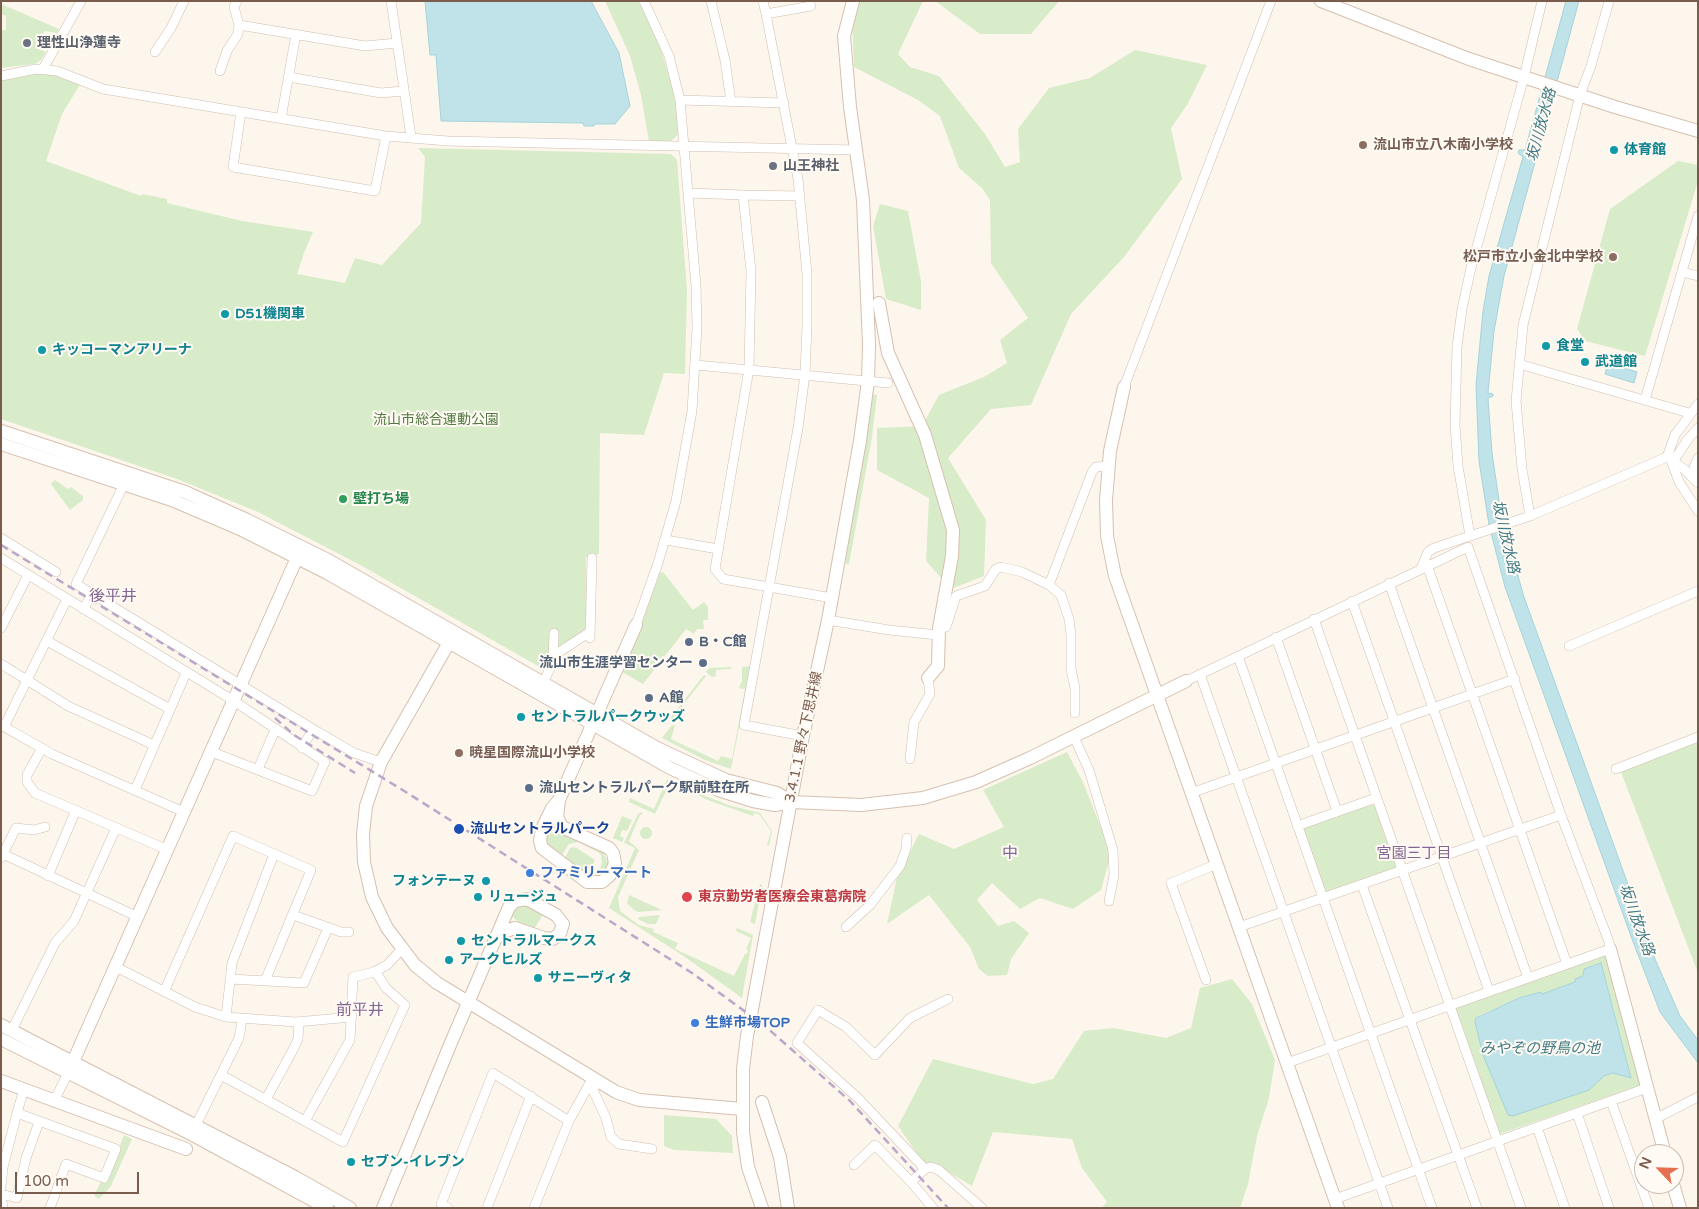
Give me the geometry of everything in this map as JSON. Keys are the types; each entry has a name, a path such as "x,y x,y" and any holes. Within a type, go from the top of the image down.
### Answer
{"street":[{"path":"43,69 81,1"},
{"path":"155,52 172,28 184,1"},
{"path":"220,71 227,51 236,39 239,25 234,7 237,1"},
{"path":"391,1 411,137"},
{"path":"559,800 558,817 560,824 565,830 609,848 613,853 615,863 607,879 596,884 587,882 545,852 542,848 540,835 552,808 559,800 596,719 636,625 666,540 684,459 696,365 696,286 680,100 669,56 644,1"},
{"path":"711,1 725,60 732,102"},
{"path":"763,1 793,148 800,196 807,274 805,374 790,481 768,588 744,725 803,736"},
{"name":"3.4.1.1 野々下思井線","path":"762,1208 748,1167 742,1110 747,1036 803,736 828,620 860,441 868,381 869,345 864,264 863,200 844,36 853,1"},
{"path":"1271,1 1124,387 1108,466 1106,523 1110,552 1123,602 1336,1203 1379,1183 1646,1088"},
{"path":"1321,1 1469,59 1698,131"},
{"path":"1473,535 1458,466 1455,425 1457,347 1471,268 1527,78 1542,1"},
{"path":"1527,517 1517,422 1521,333 1529,291 1578,94 1591,66 1608,1"},
{"path":"766,14 811,6"},
{"path":"239,25 365,46 397,43"},
{"path":"281,119 296,34"},
{"path":"1,76 23,70 43,69 68,74 103,89 386,136 448,141 856,150"},
{"path":"289,77 380,92 403,91"},
{"path":"680,100 784,103"},
{"path":"241,112 233,167 375,191 386,136"},
{"path":"688,193 800,196"},
{"path":"743,195 751,271 749,369 715,569 723,579 832,598"},
{"path":"1646,400 1698,216"},
{"path":"1682,272 1698,276"},
{"path":"880,303 888,353 925,435 952,520 953,544 939,632 938,666 928,678 930,694 914,722 910,759"},
{"path":"1519,364 1689,413"},
{"path":"696,365 888,383"},
{"path":"1698,404 1689,413 1675,435 1670,460 1679,482 1698,511"},
{"path":"1,430 199,498 300,552 596,719 701,770 726,780 777,793 791,802 861,805 924,798 976,782 1074,737 1156,694 1468,547 1561,815 1610,949 1662,1144"},
{"path":"1568,964 1473,694 1424,567 1428,552 1527,517 1670,460 1696,432"},
{"path":"1,444 194,509 300,552"},
{"path":"1698,458 1694,463 1694,467 1698,471"},
{"path":"1670,460 1698,483"},
{"path":"1049,585 1092,472 1096,467 1108,466"},
{"path":"124,484 76,584 354,753 381,762"},
{"path":"1,538 56,572"},
{"path":"666,540 718,549"},
{"path":"55,1099 116,967 300,552"},
{"path":"1,558 234,701 324,762 312,791 212,752"},
{"path":"553,656 590,635 592,558"},
{"path":"828,620 889,630 939,632 946,627 956,596 985,586 996,569 1001,567 1022,572 1049,585 1061,595 1072,635 1071,669 1076,700 1075,713"},
{"path":"1,628 28,575"},
{"path":"1389,583 1528,978"},
{"path":"1569,646 1698,591"},
{"path":"83,609 93,594"},
{"path":"67,600 3,726 42,748 184,812"},
{"path":"1352,601 1489,991"},
{"path":"1314,619 1521,1208"},
{"path":"543,683 553,662 554,633"},
{"path":"1276,637 1337,811"},
{"path":"451,638 543,683 596,719"},
{"path":"451,638 381,762 366,806 363,834 364,862 372,897 387,928 401,950 425,974 594,1080 639,1100 742,1110"},
{"path":"47,641 170,709"},
{"path":"1238,656 1432,1208"},
{"path":"1,664 68,706 154,745"},
{"path":"135,790 186,673"},
{"path":"1200,674 1388,1208"},
{"path":"1191,793 1515,679"},
{"path":"302,748 313,729"},
{"path":"258,769 275,730"},
{"path":"1074,737 1089,770 1113,850 1114,875 1109,901"},
{"path":"1616,769 1698,737"},
{"path":"42,748 30,766 27,782 40,796 168,850"},
{"path":"1297,826 1376,798"},
{"path":"48,876 76,810"},
{"path":"1239,928 1561,815"},
{"path":"540,835 560,824"},
{"path":"45,827 34,830 16,828 2,856 138,917"},
{"path":"116,828 74,920 50,953 6,1027 71,1067 327,1208"},
{"path":"164,992 233,836 311,870 265,981"},
{"path":"846,927 870,905 900,866 906,849 907,838"},
{"path":"226,1017 232,962 274,854"},
{"path":"1206,980 1171,883 1217,864"},
{"path":"1362,885 1477,1208"},
{"path":"383,1208 506,912 515,901 527,900 556,915 563,924 558,936 549,939 520,928 511,929 495,939"},
{"path":"506,912 520,928"},
{"path":"293,915 341,932 349,932"},
{"path":"230,979 304,983 328,928"},
{"path":"1287,1063 1610,949"},
{"path":"305,1121 347,1047 352,1032 353,978 375,972 387,965 401,950"},
{"path":"116,967 195,1007 226,1017 242,1020 299,1022 352,1017"},
{"path":"221,1074 343,1142 406,1006 386,988 375,972"},
{"path":"925,1169 858,1098 797,1043 818,1010 846,1027 875,1055 910,1018 948,999"},
{"path":"196,1125 239,1038 242,1020"},
{"path":"266,1099 298,1039 299,1022"},
{"path":"1,1039 71,1067 196,1125 350,1208"},
{"path":"448,1208 441,1204 493,1073 569,1120"},
{"path":"1,1080 186,1149"},
{"path":"534,1208 569,1120 594,1080"},
{"path":"594,1080 593,1090 606,1118 611,1137 619,1144 652,1149"},
{"path":"1,1187 3,1168 24,1089"},
{"path":"487,1208 531,1096"},
{"path":"1655,1120 1698,1097"},
{"path":"1611,1101 1649,1208"},
{"path":"762,1102 778,1150 788,1208"},
{"path":"17,1113 116,1149 104,1178 66,1164 50,1208"},
{"path":"1576,1113 1609,1208"},
{"path":"3,1208 1,1195 17,1198 26,1158 39,1122"},
{"path":"1537,1127 1565,1208"},
{"path":"854,1165 875,1145 933,1208"},
{"path":"911,1182 925,1169 931,1167 939,1170 982,1208"},
{"path":"1676,1194 1680,1208"}],"green space":[{"path":"605,1 638,1 649,21 660,46 674,94 680,133 671,141 649,141 641,95 630,56"},
{"path":"859,1 923,1 898,54 910,67 939,76 985,134 1005,167 1020,162 1018,129 1049,88 1090,78 1135,50 1207,65 1187,105 1171,128 1182,179 1124,257 1071,314 1031,405 991,409 948,458 986,520 984,576 951,589 926,561 929,498 877,470 877,428 922,426 939,395 984,377 1007,363 1000,340 1028,318 991,263 990,200 982,188 959,168 940,116 918,100 854,67 852,19"},
{"path":"935,1 1059,1 1031,34 980,34"},
{"name":"理性山浄蓮寺","path":"1,4 59,29 57,33 44,31 39,49 46,52 41,60 35,64 1,68 1,35 2,30 6,30 6,16 1,14"},
{"name":"流山市総合運動公園","path":"37,72 62,76 81,83 62,114 46,161 141,196 142,194 167,199 167,203 242,221 313,232 297,274 345,283 355,258 382,265 421,223 425,157 418,148 671,154 677,160 687,290 685,374 664,373 644,435 600,433 599,554 586,557 586,630 560,649 555,648 545,670 362,566 258,512 177,479 1,419 1,81"},
{"path":"1678,161 1698,165 1698,181 1645,356 1585,341 1577,329 1610,209"},
{"path":"880,204 908,211 921,281 921,310 886,299 873,226"},
{"path":"871,394 877,395 872,437 849,564 846,564 845,554"},
{"path":"55,480 68,489 71,487 83,496 83,500 70,510 51,484"},
{"path":"663,572 693,610 704,602 708,607 708,620 703,620 704,629 697,629 694,634 686,629 643,684 622,672 659,573"},
{"path":"751,666 731,769 705,760 662,738 671,726 675,725 671,739 718,761 721,756 732,759 745,689 739,688 742,681 742,667"},
{"path":"731,667 731,669 716,670 716,676 712,677 706,672 709,668"},
{"path":"704,675 706,676 676,714 681,718 679,721 671,721 671,717"},
{"path":"1698,742 1698,973 1621,772"},
{"path":"1067,752 1083,782 1111,853 1101,890 1073,909 1040,898 1020,909 992,883 977,900 998,926 1014,921 1029,933 1011,959 1007,975 988,976 979,969 970,947 929,895 887,924 897,877 919,834 954,849 1004,827 983,790"},
{"path":"667,779 670,783 655,814 629,802 630,798 654,809"},
{"path":"688,789 728,805 760,813 772,831 769,846 767,845 771,831 759,814 754,813 753,816 705,799"},
{"path":"1371,804 1375,806 1396,866 1395,869 1328,893 1324,891 1302,831 1304,827"},
{"path":"641,812 643,814 640,815 629,841 639,850 618,897 620,911 639,925 654,929 653,932 678,943 675,949 734,976 745,954 747,954 748,950 746,949 751,938 736,931 737,928 753,935 742,998 685,957 609,908 635,848 624,843 638,814"},
{"path":"622,816 632,820 627,831 622,830 620,836 624,838 622,842 613,838"},
{"path":"644,827 648,827 652,833 648,839 644,839 640,835 640,831"},
{"path":"556,830 602,850 608,863 605,871 597,876 602,863 601,855 578,842 569,844 560,858 547,846 545,837"},
{"path":"575,847 595,860 589,874 586,876 565,858 570,848"},
{"path":"760,884 762,885 755,924 750,922"},
{"path":"629,895 662,910 638,912 627,903"},
{"path":"525,905 544,913 534,929 519,923 510,914 517,906"},
{"path":"660,915 656,924 648,924 638,919 639,917"},
{"path":"1603,955 1607,957 1641,1085 1500,1134 1456,1010 1458,1006","holes":["1601,963 1631,1078 1613,1073 1508,1115 1478,1016 1519,998 1541,992 1542,994 1575,982 1583,976 1584,969"]},
{"path":"1232,979 1252,1004 1275,1060 1269,1098 1257,1136 1248,1184 1240,1208 1101,1208 1107,1202 1082,1168 1072,1139 993,1132 972,1186 933,1163 925,1165 898,1126 933,1059 1033,1084 1053,1079 1084,1031 1113,1028 1166,1038 1191,1028 1200,988"},
{"path":"664,1115 716,1119 732,1136 733,1153 674,1150 664,1146"},
{"path":"124,1135 132,1139 111,1186 99,1199 94,1196 101,1181 107,1182"}],"water":[{"path":"425,1 591,1 619,53 630,106 615,124 595,124 594,126 584,126 583,123 441,121 436,55 430,55"},
{"name":"坂川放水路","path":"1566,1 1579,1 1504,276 1494,331 1488,393 1493,394 1493,396 1488,398 1492,453 1502,520 1524,597 1655,959 1680,1016 1698,1040 1698,1063 1660,1012 1632,939 1505,587 1489,525 1479,461 1476,385 1483,311 1489,276 1523,157 1518,153 1519,150 1525,150"},
{"path":"1608,363 1637,372 1634,383 1605,374"},
{"name":"みやぞの野鳥の池","path":"1601,963 1631,1078 1613,1073 1604,1076 1589,1090 1513,1116 1508,1115 1483,1055 1475,1022 1476,1018 1519,998 1541,992 1542,994 1575,982 1575,979 1583,976 1584,969"}],"railway":[{"path":"1,545 401,789 692,973 765,1026 850,1101 948,1208"},
{"path":"275,718 294,735 355,773"}],"place":[{"name":"理性山浄蓮寺","path":"27,43"},
{"name":"流山市立八木南小学校","path":"1363,145"},
{"name":"体育館","path":"1614,150"},
{"name":"山王神社","path":"773,166"},
{"name":"松戸市立小金北中学校","path":"1613,257"},
{"name":"D51機関車","path":"225,314"},
{"name":"食堂","path":"1546,346"},
{"name":"キッコーマンアリーナ","path":"42,350"},
{"name":"武道館","path":"1585,362"},
{"name":"壁打ち場","path":"343,499"},
{"name":"B・C館","path":"689,642"},
{"name":"流山市生涯学習センター","path":"703,663"},
{"name":"A館","path":"649,698"},
{"name":"セントラルパークウッズ","path":"521,717"},
{"name":"暁星国際流山小学校","path":"459,753"},
{"name":"流山セントラルパーク駅前駐在所","path":"529,788"},
{"name":"流山セントラルパーク","path":"459,829"},
{"name":"ファミリーマート","path":"530,873"},
{"name":"フォンテーヌ","path":"486,881"},
{"name":"リュージュ","path":"478,897"},
{"name":"東京勤労者医療会東葛病院","path":"687,897"},
{"name":"セントラルマークス","path":"461,941"},
{"name":"アークヒルズ","path":"449,960"},
{"name":"サニーヴィタ","path":"538,978"},
{"name":"生鮮市場TOP","path":"695,1023"},
{"name":"セブン-イレブン","path":"351,1162"}],"district":[{"name":"後平井","path":"113,597"},
{"name":"中","path":"1010,854"},
{"name":"宮園三丁目","path":"1414,854"},
{"name":"前平井","path":"360,1011"}]}
